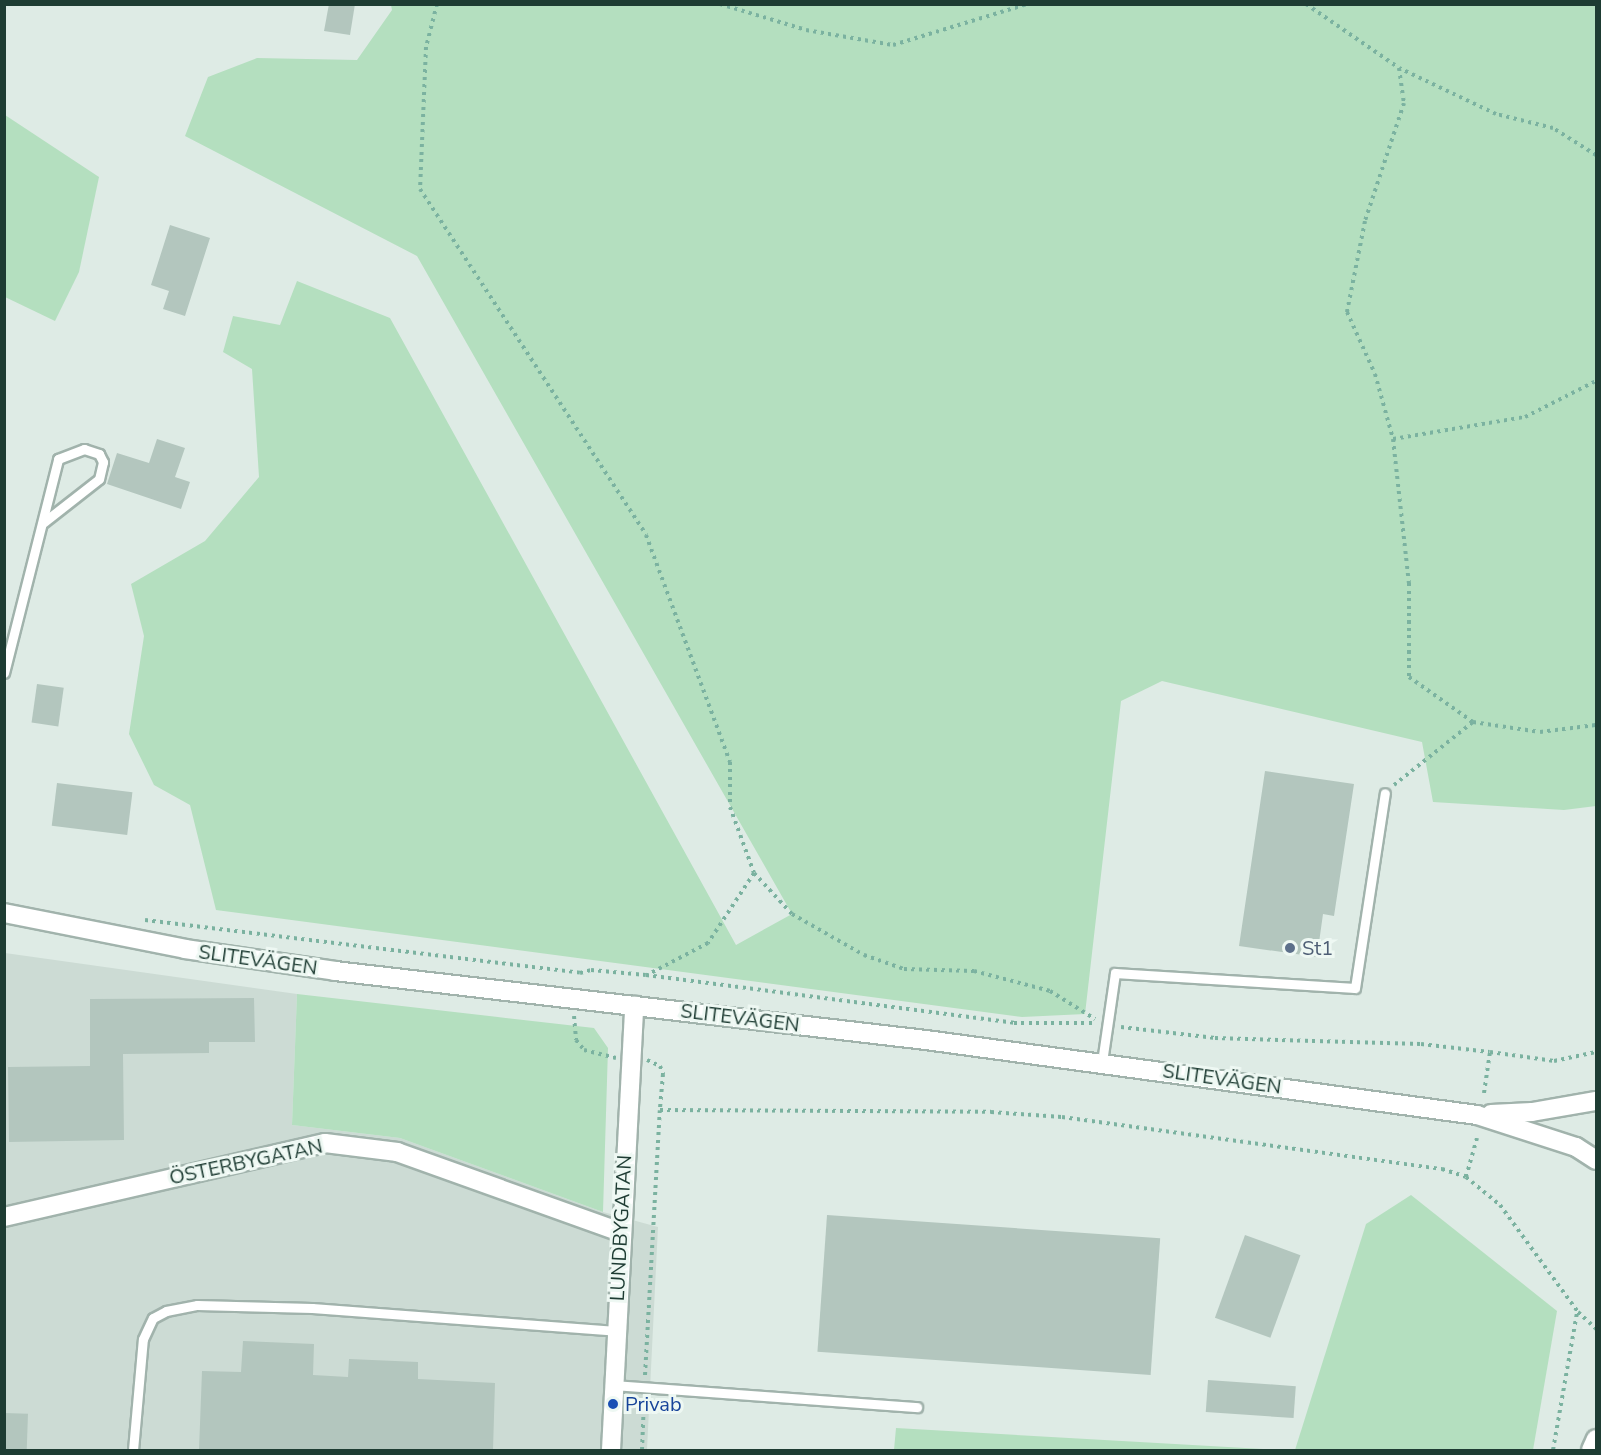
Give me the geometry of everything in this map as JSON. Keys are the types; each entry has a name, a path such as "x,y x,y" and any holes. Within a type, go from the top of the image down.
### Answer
{"main road":[{"name":"SLITEVÄGEN","path":"4,912 231,956 1102,1062 1477,1115 1576,1147 1596,1160"},
{"name":"LUNDBYGATAN","path":"611,1450 634,1006"},
{"name":"SLITEVÄGEN","path":"1477,1115 1532,1112 1596,1101"},
{"name":"ÖSTERBYGATAN","path":"4,1217 325,1143 397,1152 621,1232"},
{"path":"1591,1450 1596,1439"}],"lane":[{"path":"4,673 44,522 58,459 84,449 99,454 103,462 99,479 44,522"},
{"path":"1102,1062 1105,1025 1115,973 1355,988 1385,793"},
{"path":"133,1450 142,1339 153,1318 166,1311 196,1305 312,1308 616,1331"},
{"path":"614,1385 917,1407"}],"path":[{"path":"437,4 426,47 420,189 646,535 730,762 730,807 754,873 792,915 864,955 904,969 974,971 1050,991 1105,1025"},
{"path":"720,4 807,30 893,45 1027,4"},
{"path":"1306,4 1400,68 1496,114 1553,128 1596,155"},
{"path":"1400,68 1404,103 1365,221 1347,312 1375,374 1393,439 1409,583 1409,676 1473,722 1540,732 1596,725"},
{"path":"1393,439 1525,417 1596,381"},
{"path":"1385,793 1473,722"},
{"path":"646,975 708,943 754,873"},
{"path":"142,920 580,973 591,970 646,975 1014,1023 1081,1020 1215,1038 1433,1045 1554,1061 1596,1052"},
{"path":"1484,1093 1490,1052"},
{"path":"642,1450 660,1110 956,1112 1062,1117 1442,1169 1466,1177 1500,1205 1578,1312 1596,1329"},
{"path":"1466,1177 1478,1138"},
{"path":"1553,1450 1578,1312"}],"shaded area":[{"path":"5,953 297,994 292,1125 400,1138 603,1212 658,1227 647,1450 5,1450"}],"green space":[{"path":"391,5 1596,5 1596,806 1564,810 1433,802 1422,742 1162,681 1121,701 1085,1014 1022,1017 216,910 190,805 154,785 129,734 144,636 131,584 205,541 259,477 252,369 223,352 233,316 280,325 297,281 390,318 736,945 792,914 417,256 185,136 208,77 257,58 357,60 392,10"},
{"path":"5,115 99,177 79,272 55,321 5,297"},
{"path":"297,994 594,1028 608,1048 603,1212 400,1138 292,1125"},
{"path":"1411,1195 1557,1311 1533,1450 1295,1450 1366,1224"},
{"path":"896,1428 1279,1450 894,1450"}],"building":[{"path":"329,4 355,4 350,35 324,31"},
{"path":"170,225 210,238 185,316 163,309 169,291 151,285"},
{"path":"157,439 185,448 175,477 190,482 181,509 107,484 117,453 149,463"},
{"path":"37,684 64,688 58,726 32,723"},
{"path":"1265,771 1354,784 1334,916 1323,914 1317,957 1239,946"},
{"path":"57,783 132,792 127,835 52,826"},
{"path":"254,998 255,1042 209,1042 209,1053 123,1054 124,1140 9,1142 8,1067 90,1066 90,999"},
{"path":"827,1215 1160,1238 1151,1375 817,1352"},
{"path":"1245,1235 1300,1255 1270,1338 1215,1318"},
{"path":"243,1341 314,1344 313,1375 348,1377 349,1359 418,1362 418,1379 495,1383 493,1450 199,1450 202,1371 241,1372"},
{"path":"1208,1380 1296,1386 1294,1418 1206,1412"},
{"path":"4,1413 28,1414 27,1450 4,1450"}],"place":[{"name":"St1","path":"1290,948"},
{"name":"Privab","path":"613,1404"}]}
